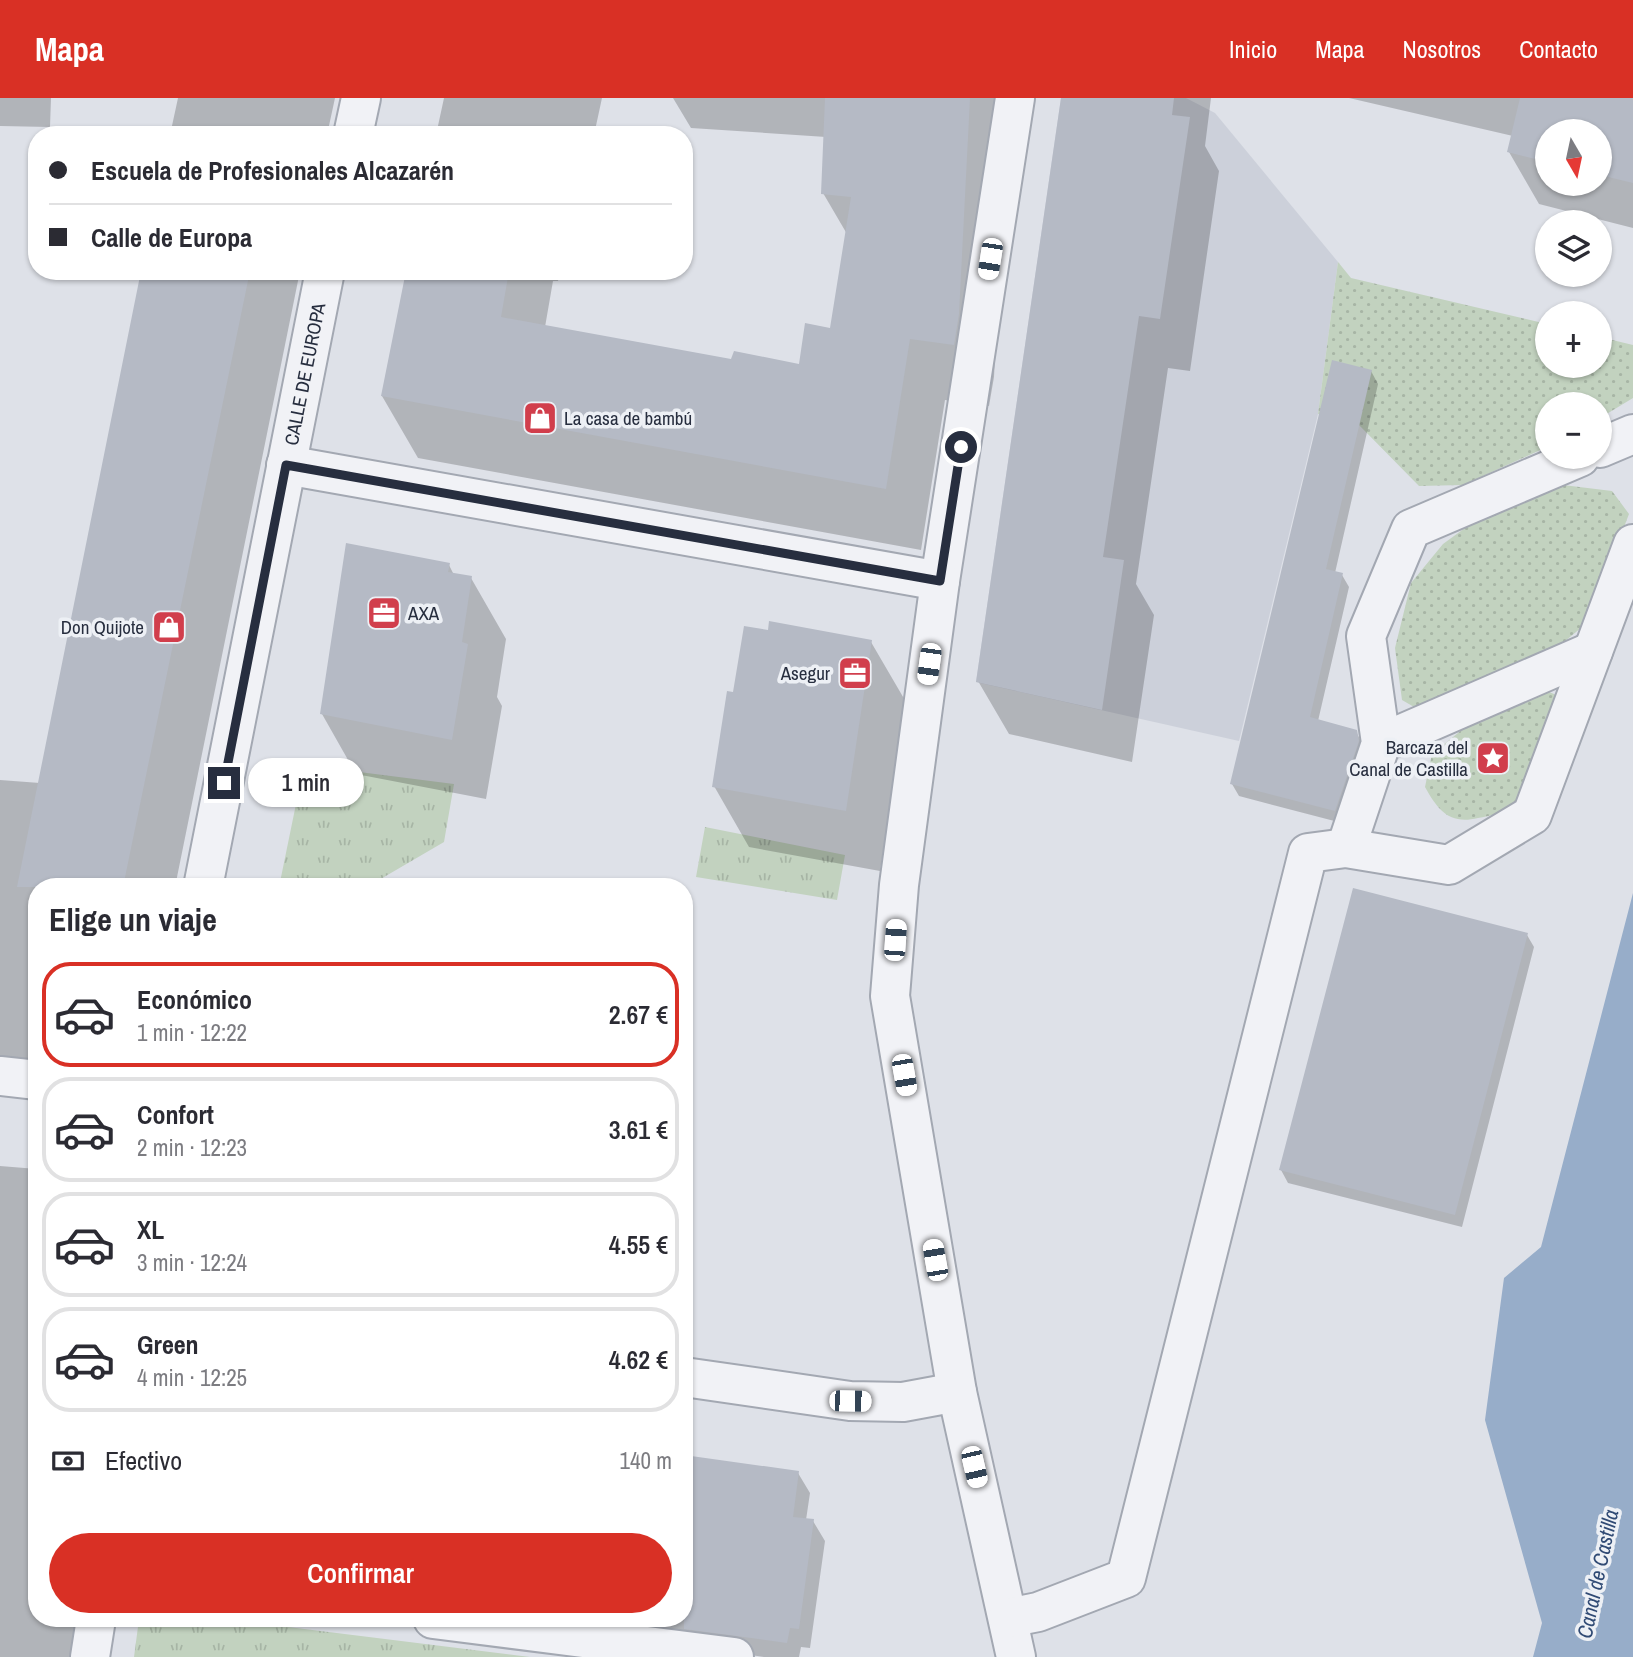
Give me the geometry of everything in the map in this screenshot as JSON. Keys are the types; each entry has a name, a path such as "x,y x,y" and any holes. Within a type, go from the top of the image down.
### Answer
{"street":[{"path":"355,126 361,98"},
{"path":"1015,98 940,581 899,885 890,996 957,1392 1016,1657"},
{"name":"CALLE DE EUROPA","path":"205,878 323,280"},
{"path":"1612,443 1633,434"},
{"path":"286,465 940,581"},
{"path":"1346,848 1381,743 1366,636 1411,530 1552,469"},
{"path":"1008,1618 1038,1612 1126,1578 1308,853 1346,848 1448,865 1532,815 1633,544"},
{"path":"1381,743 1593,651"},
{"path":"0,1076 28,1079"},
{"path":"693,1378 850,1401 903,1402 957,1392"},
{"path":"90,1657 95,1627"},
{"path":"584,1628 734,1657"}],"shaded area":[{"path":"1061,98 1186,98 1215,113 1338,262 1318,414 1239,741 976,682"}],"green space":[{"path":"1338,262 1351,278 1535,321 1535,378 1612,378 1612,340 1633,345 1633,398 1612,411 1612,392 1535,392 1535,452 1463,485 1419,486 1359,425 1318,414"},
{"path":"1563,485 1612,491 1629,514 1587,623 1542,660 1421,711 1402,700 1395,648 1411,583 1443,544 1487,512"},
{"path":"1544,690 1559,696 1540,753 1520,796 1497,814 1468,820 1446,814 1425,787 1432,754 1474,720"},
{"path":"304,765 454,784 444,842 382,878 281,878"},
{"path":"705,827 845,855 837,900 696,877"},
{"path":"138,1627 288,1627 530,1657 134,1657"}],"water":[{"name":"Canal de Castilla","path":"1633,893 1633,1657 1533,1657 1542,1623 1485,1420 1504,1278 1541,1247"}],"building":[{"path":"825,98 970,98 959,314 954,345 910,339 886,489 381,396 404,280 507,280 501,317 731,359 734,351 799,364 805,323 830,328 851,197 821,194"},
{"path":"1061,98 1174,98 1172,115 1190,117 1160,319 1139,316 1103,557 1124,560 1102,710 976,682"},
{"path":"1520,98 1633,98 1633,183 1612,178 1612,119 1535,119 1535,159 1507,152"},
{"path":"139,280 248,280 125,878 28,878 28,887 17,887"},
{"path":"1332,360 1372,370 1326,569 1343,573 1310,717 1357,730 1359,741 1335,811 1230,784"},
{"path":"346,543 450,563 448,572 472,576 462,642 468,644 452,740 320,714"},
{"path":"769,621 872,640 846,811 712,787 727,691 733,692 744,626 768,630"},
{"path":"1353,888 1528,933 1455,1215 1279,1170"},
{"path":"693,1456 799,1471 793,1517 814,1519 799,1629 790,1628 787,1643 684,1629 693,1627"}],"place":[{"name":"La casa de bambú","path":"540,418"},
{"name":"AXA","path":"384,613"},
{"name":"Don Quijote","path":"169,627"},
{"name":"Asegur","path":"855,673"},
{"name":"Barcaza del Canal de Castilla","path":"1493,758"}],"route":[{"path":"224,783 286,465 940,581 961,447"}]}
